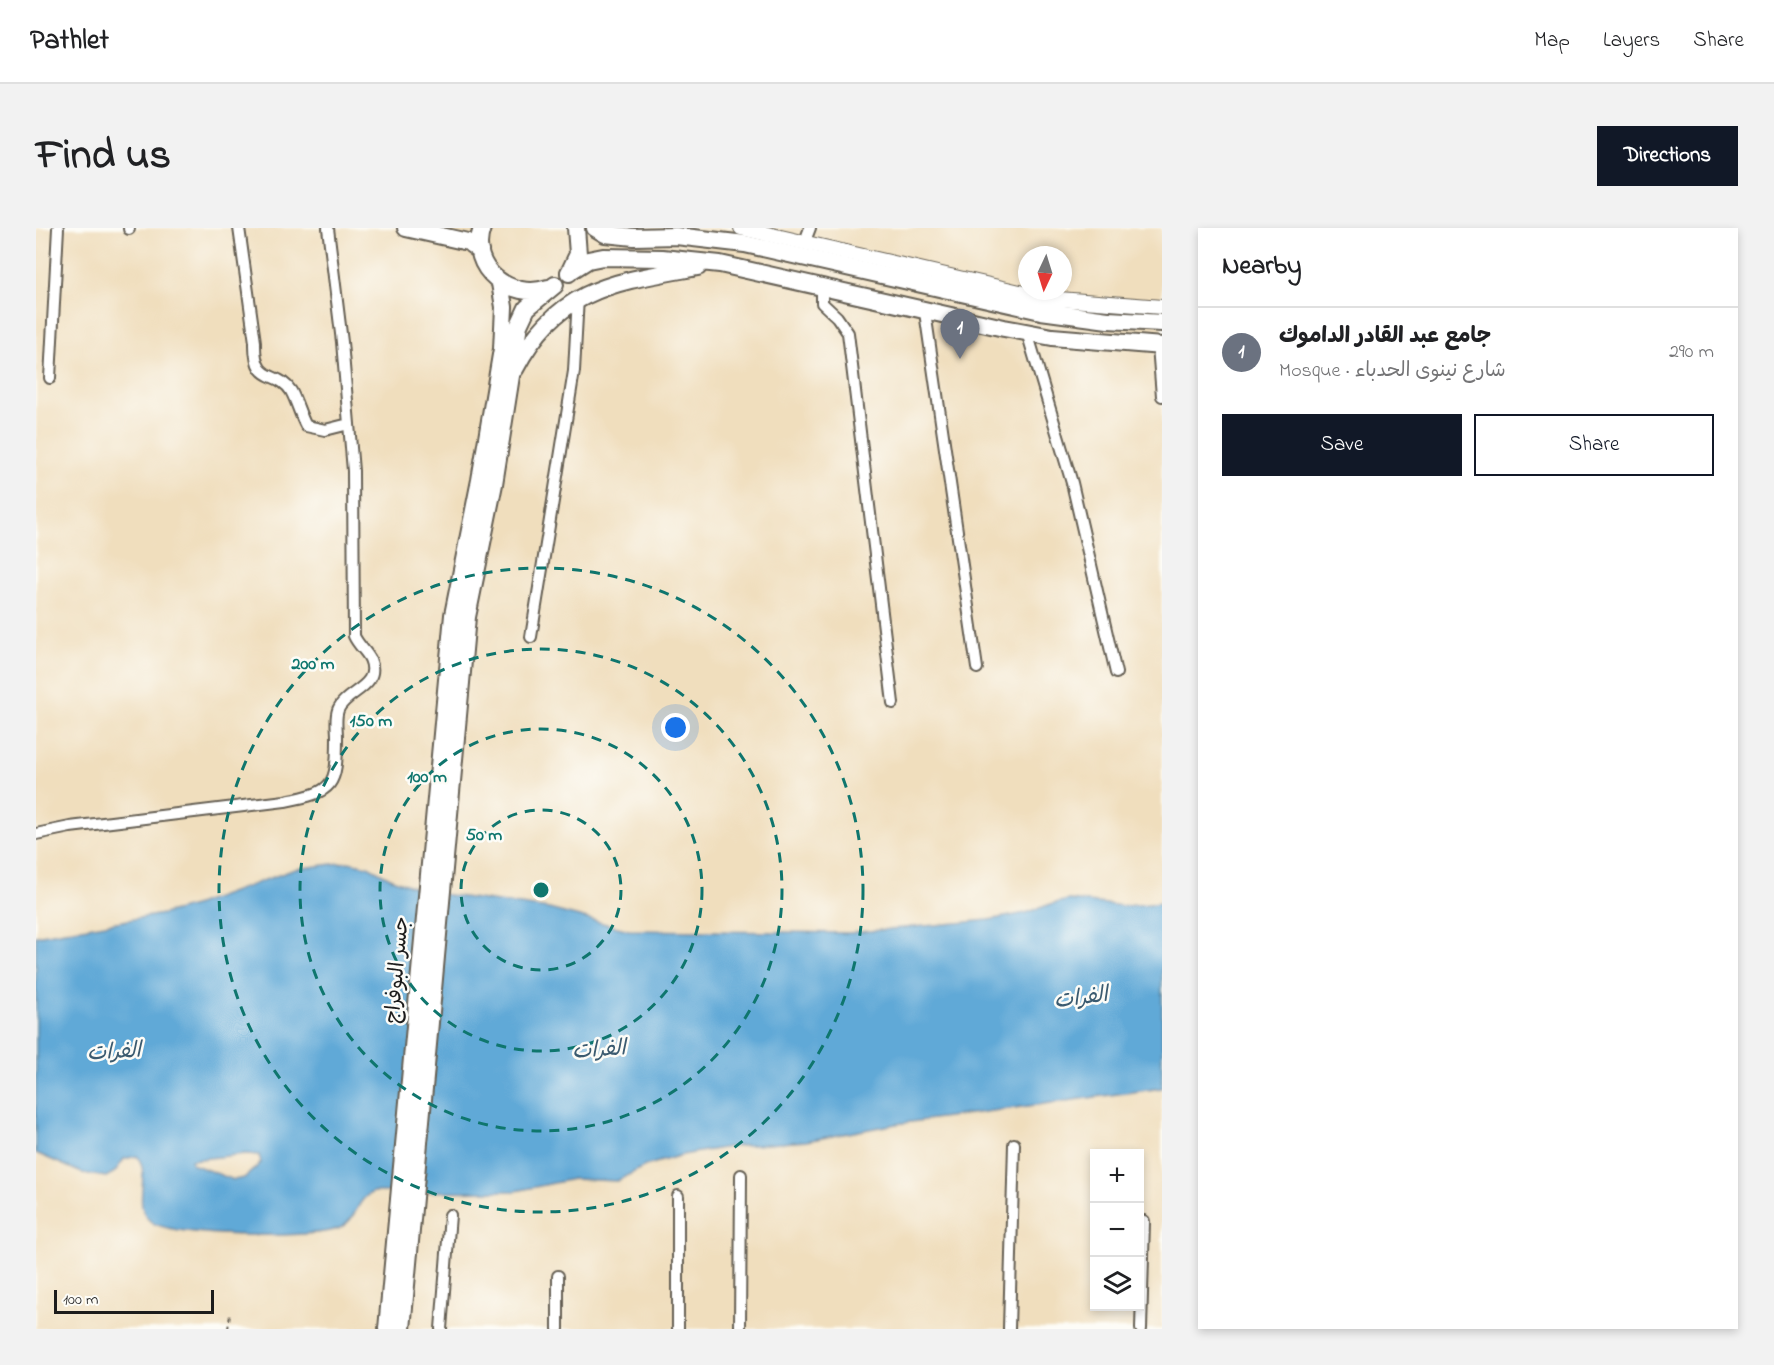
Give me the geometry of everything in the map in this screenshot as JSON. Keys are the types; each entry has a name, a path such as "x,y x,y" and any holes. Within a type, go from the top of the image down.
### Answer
{"main road":[{"path":"406,228 468,242 480,251"},
{"path":"482,228 480,251 487,269 500,283 518,291 537,292 555,285"},
{"path":"569,272 578,254 576,228"},
{"path":"595,228 605,234 676,236 745,244 1041,311 1108,320 1162,323"},
{"path":"460,616 494,484 508,383 519,325 527,308 569,272 588,260 603,257 662,258 720,264 925,312 1027,333 1160,346"},
{"path":"508,383 525,351 566,305 578,297 624,282 720,264"},
{"path":"460,616 502,349 504,307 500,283"},
{"name":"جسر البوفراج","path":"387,1329 460,616"},
{"name":"جسر البوفراج","path":"402,1329 460,616"}],"street":[{"path":"50,378 58,228"},
{"path":"239,228 255,342 255,360 263,371 290,390 306,426 325,430 349,424"},
{"path":"36,834 70,826 285,801 316,795 331,783 337,770 336,716 339,707 369,681 372,668 354,636 353,471 328,228"},
{"path":"653,237 674,228"},
{"path":"741,228 807,235 1046,298 1162,307"},
{"path":"822,287 822,303 837,317 848,333 893,703"},
{"path":"531,637 574,371 578,297"},
{"path":"925,312 977,668"},
{"path":"1027,333 1072,483 1116,673"},
{"path":"1160,346 1162,396"},
{"path":"1009,1329 1014,1144"},
{"path":"740,1329 741,1175"},
{"path":"678,1196 678,1329"},
{"path":"441,1329 450,1215"},
{"path":"1141,1329 1143,1257"},
{"path":"558,1276 558,1329"}],"path":[{"path":"228,1329 230,1314"}],"water":[{"name":"الفرات","path":"348,862 368,866 392,879 427,892 549,909 629,930 849,933 989,920 1026,913 1069,900 1124,906 1162,903 1162,1088 896,1124 806,1141 728,1147 682,1155 645,1166 617,1181 573,1179 516,1191 373,1192 363,1199 350,1220 340,1228 303,1234 212,1234 162,1227 150,1221 142,1206 143,1172 137,1156 124,1159 115,1172 106,1177 82,1173 36,1153 36,936 163,914 194,906 295,869","holes":["245,1154 259,1155 261,1163 244,1178 234,1180 192,1164 191,1160"]}],"place":[{"name":"جامع عبد القادر الداموك","path":"960,359"}]}
